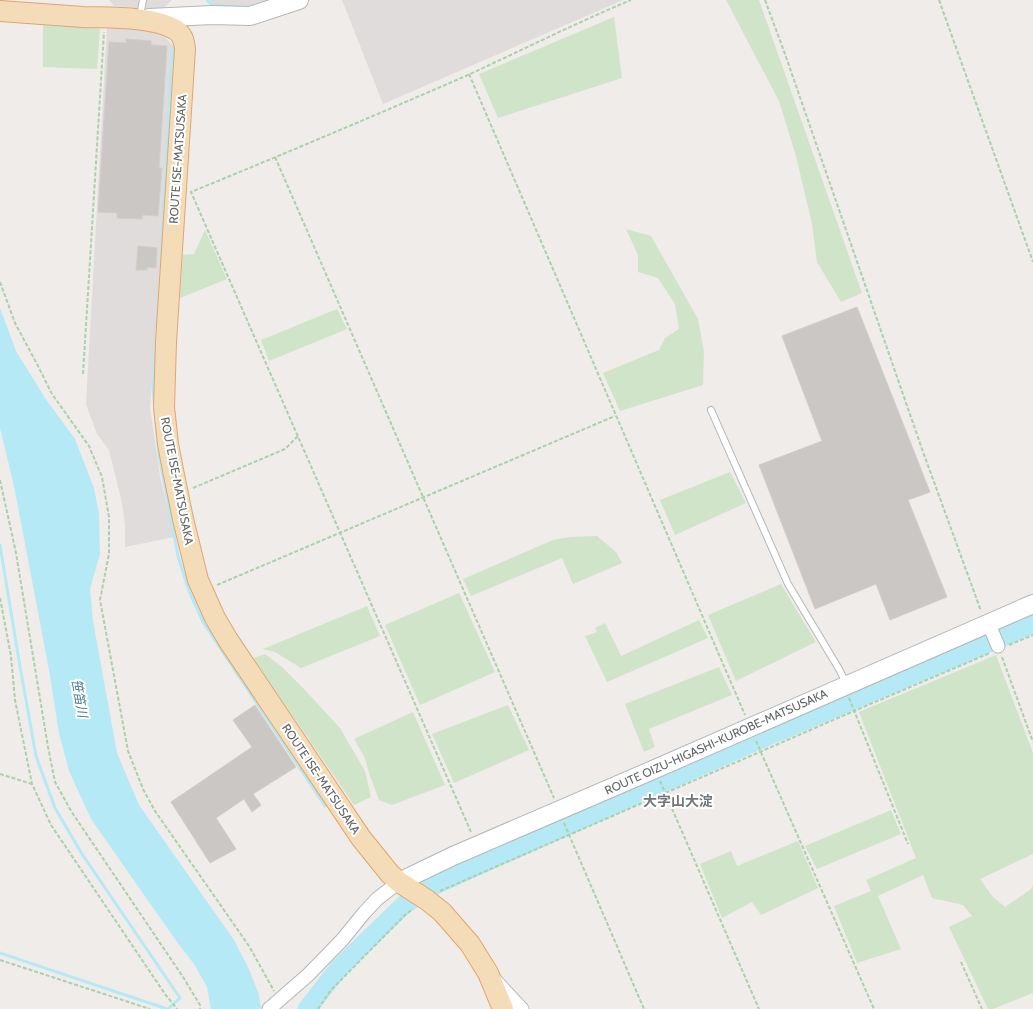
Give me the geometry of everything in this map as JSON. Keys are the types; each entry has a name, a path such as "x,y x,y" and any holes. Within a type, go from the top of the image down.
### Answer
{"main road":[{"path":"134,18 204,15 250,16 299,0"},
{"name":"ROUTE ISE-MATSUSAKA","path":"0,11 104,18 134,18 163,24 175,29 183,39 185,49 166,342 164,407 168,444 183,519 198,580 215,618 228,640 361,838 382,865 442,912 470,944 488,973 503,1009"},
{"path":"185,49 188,35 194,23 204,15"},
{"name":"ROUTE OIZU-HIGASHI-KUROBE-MATSUSAKA","path":"416,893 477,846 560,814 750,727 988,625 1033,604"}],"street":[{"path":"988,625 999,648"},
{"path":"274,1005 308,975 342,940 377,899 416,893"},
{"path":"488,973 509,993 522,1009"}],"lane":[{"path":"134,18 143,0"},
{"path":"711,410 788,584 839,669 846,685"}],"path":[{"path":"477,846 191,192 469,74 579,22 631,0"},
{"path":"765,0 922,448 988,625"},
{"path":"939,0 1033,262"},
{"path":"83,374 104,18"},
{"path":"469,74 750,727"},
{"path":"275,157 644,1009"},
{"path":"0,282 15,323 52,394 89,446 102,477 109,516 109,554 100,600 128,751 143,788 156,811 248,946 274,1005"},
{"path":"203,592 616,416"},
{"path":"191,492 196,486 285,449 298,436"},
{"path":"0,480 16,553 55,782 71,811 183,977 200,1005 200,1009"},
{"path":"0,598 11,656 15,700 32,784 51,825 176,1008"},
{"path":"318,1009 331,990 406,914 416,893 438,892 999,648 1033,635"},
{"path":"999,648 1033,742"},
{"path":"852,707 908,844"},
{"path":"759,748 874,1009"},
{"path":"0,774 32,784"},
{"path":"660,779 759,1009"},
{"path":"0,960 150,1009"},
{"path":"961,962 982,1009"}],"shaded area":[{"path":"109,0 172,0 162,10 114,6"},
{"path":"209,0 268,0 250,6 213,4"},
{"path":"342,0 623,0 383,104"},
{"path":"107,27 159,31 176,49 150,408 160,476 174,537 125,547 125,524 122,503 109,450 97,434 86,404"}],"green space":[{"path":"726,0 759,0 862,293 841,302 817,262 812,224 796,156 779,101"},
{"path":"614,17 622,78 498,118 479,74"},
{"path":"43,22 100,29 97,69 43,67"},
{"path":"626,229 651,236 698,319 704,352 703,385 620,411 603,373 659,350 665,338 679,329 675,304 658,278 638,272 638,255"},
{"path":"205,230 227,279 180,298 183,255 194,254"},
{"path":"337,309 347,329 269,361 261,340"},
{"path":"730,472 746,503 675,535 660,500"},
{"path":"597,536 616,552 622,563 573,584 562,558 471,596 463,579 553,540 570,537"},
{"path":"781,584 816,642 736,681 708,615"},
{"path":"459,593 495,672 420,705 385,625"},
{"path":"367,606 380,636 301,668 275,652 263,649"},
{"path":"699,620 708,638 607,682 585,636 597,632 595,628 605,623 621,656"},
{"path":"265,654 282,667 340,728 365,771 371,797 354,805 253,658"},
{"path":"996,655 1033,753 1033,854 980,879 992,896 1005,907 1030,890 1033,886 1033,993 993,1009 988,1009 949,927 972,916 963,905 932,898 923,875 878,896 901,949 857,963 834,906 871,891 866,880 916,858 859,712"},
{"path":"719,667 732,695 649,729 655,747 644,752 625,704"},
{"path":"508,705 529,750 454,783 432,734"},
{"path":"413,712 445,785 392,805 379,800 365,758 354,739"},
{"path":"891,810 901,834 817,869 805,846"},
{"path":"798,841 818,888 761,915 752,902 722,918 700,864 731,851 737,866"}],"water":[{"name":"笹笛川","path":"0,308 16,351 45,398 75,439 94,488 99,514 100,554 90,589 93,621 117,753 139,805 234,940 249,969 259,995 261,1008 259,1009 211,1009 207,987 194,964 91,819 69,771 59,733 49,670 14,486 0,428"}],"building":[{"path":"126,39 151,41 151,45 167,46 159,168 162,168 158,216 143,215 142,219 117,218 117,213 98,212 109,42 126,43"},
{"path":"138,246 157,248 156,268 147,267 147,270 136,270"},
{"path":"857,307 930,492 908,500 947,597 890,620 876,584 815,609 759,465 822,441 782,336"},
{"path":"255,705 296,767 253,794 261,805 252,812 244,799 216,818 236,849 210,863 171,802 252,747 233,720"}],"waterway":[{"path":"207,0 212,5 245,7"},
{"path":"161,264 172,49"},
{"path":"157,328 159,296"},
{"path":"156,340 153,388 159,455 178,556 189,591 203,622 325,806"},
{"path":"0,545 36,756 55,808 82,854 180,998 168,1009"},
{"path":"307,1009 339,968 405,904 437,884 761,739 1033,624"},
{"path":"0,953 167,1009"}],"district":[{"name":"大字山大淀","path":"678,801"}]}
